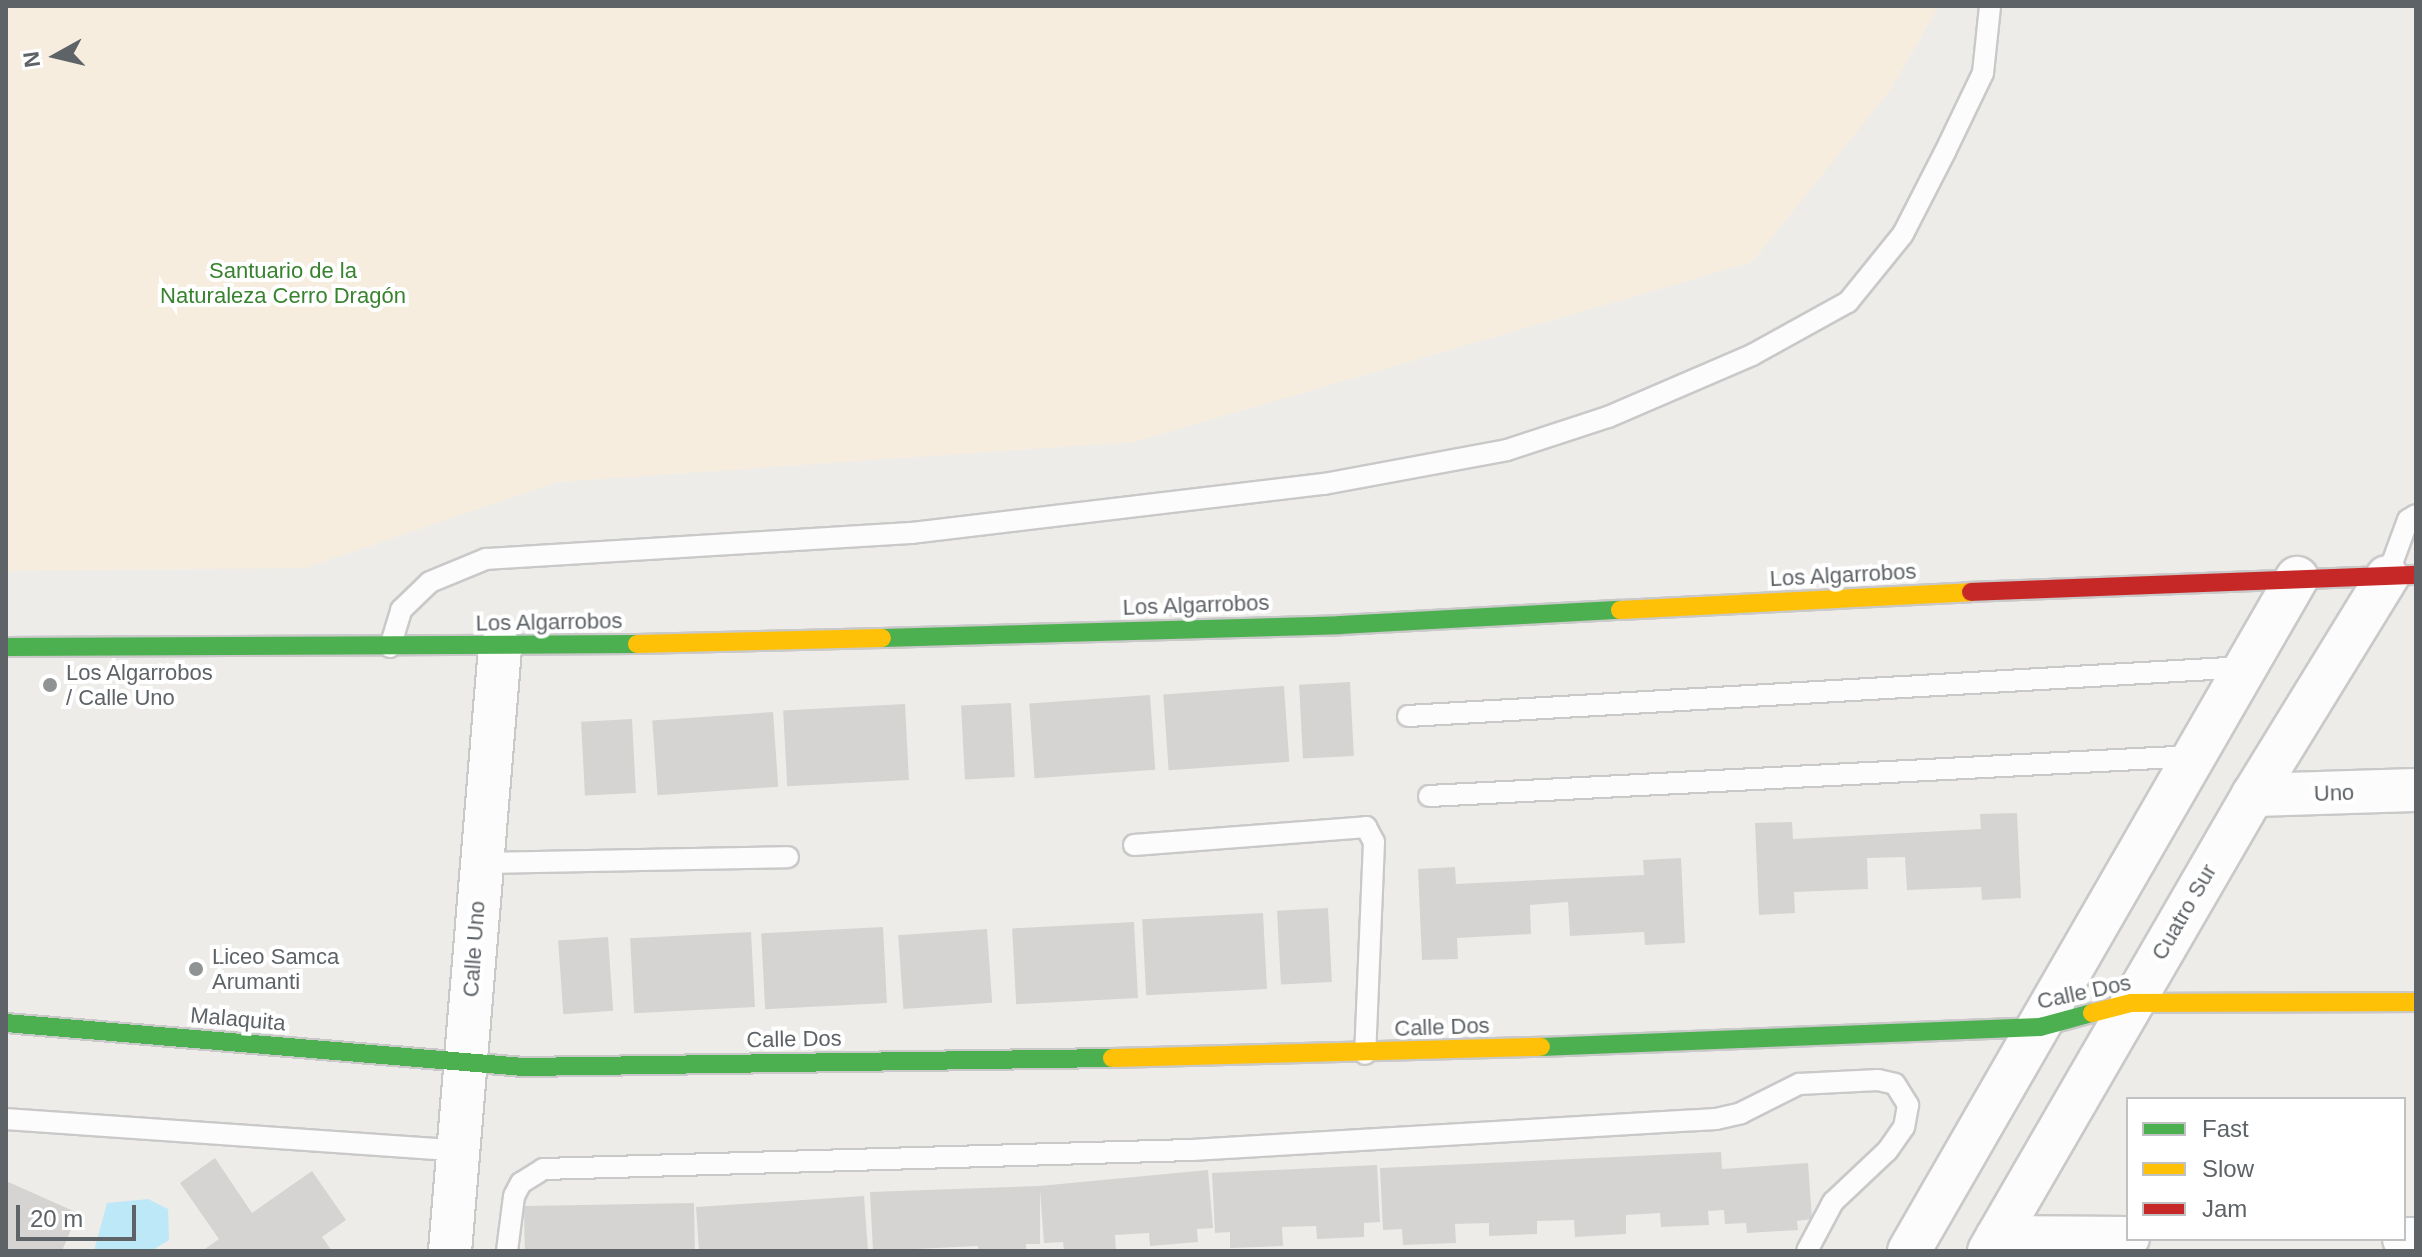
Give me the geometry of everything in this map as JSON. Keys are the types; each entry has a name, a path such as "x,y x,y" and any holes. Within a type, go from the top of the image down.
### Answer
{"street":[{"name":"Los Algarrobos","path":"6,647 500,648 1340,625 2297,578 2402,576"},
{"name":"Cuatro Sur","path":"1993,1244 2253,795 2402,576"},
{"path":"1909,1251 2297,578"},
{"name":"Calle Uno","path":"450,1251 500,648"},
{"name":"Uno","path":"2253,795 2416,790"},
{"name":"Calle Dos","path":"466,1062 524,1067 1365,1054 2040,1027 2131,1003 2416,1002"},
{"name":"Malaquita","path":"6,1023 466,1062"},
{"path":"1993,1244 2126,1238"}],"lane":[{"path":"390,647 401,610 430,582 486,559 912,533 1324,484 1507,450 1608,417 1752,355 1848,302 1903,234 1983,73 1990,6"},
{"path":"2402,576 2408,520 2416,515"},
{"path":"1408,716 2245,667"},
{"path":"1429,796 2195,756"},
{"path":"1134,845 1366,827 1374,842 1365,1054"},
{"path":"481,863 788,857"},
{"path":"507,1251 514,1196 521,1183 543,1169 1192,1150 1716,1119 1741,1113 1799,1084 1878,1080 1895,1084 1908,1105 1898,1138 1849,1182 1807,1251"},
{"path":"6,1119 458,1151"}],"sand":[{"name":"Santuario de la Naturaleza Cerro Dragón","path":"6,6 1939,6 1891,89 1752,262 1134,442 558,482 305,568 6,571"}],"water":[{"path":"148,1199 168,1209 169,1240 151,1251 94,1251 107,1203"}],"building":[{"path":"1350,682 1354,756 1303,759 1299,685"},
{"path":"1284,686 1289,762 1169,770 1163,694"},
{"path":"1150,695 1155,770 1035,778 1029,703"},
{"path":"1011,703 1015,777 965,780 961,706"},
{"path":"905,704 909,780 787,786 783,710"},
{"path":"773,712 778,787 658,795 652,720"},
{"path":"632,719 636,793 585,796 581,722"},
{"path":"2017,813 2021,898 1982,900 1981,887 1907,890 1905,857 1867,858 1868,889 1794,892 1795,913 1759,915 1755,823 1792,822 1793,839 1981,829 1980,814"},
{"path":"1681,858 1685,943 1645,945 1644,932 1570,936 1568,902 1530,905 1531,934 1457,938 1458,959 1422,960 1418,869 1455,867 1456,884 1644,875 1643,860"},
{"path":"1328,908 1332,982 1281,985 1277,911"},
{"path":"1263,913 1267,989 1146,995 1142,919"},
{"path":"1134,922 1138,998 1016,1004 1012,928"},
{"path":"883,927 887,1003 765,1009 761,933"},
{"path":"987,929 992,1003 903,1009 898,935"},
{"path":"751,932 755,1007 634,1013 630,938"},
{"path":"608,937 613,1011 563,1014 558,940"},
{"path":"1721,1152 1722,1169 1808,1163 1812,1219 1797,1221 1798,1230 1747,1233 1746,1223 1725,1224 1724,1210 1708,1211 1709,1225 1661,1227 1660,1213 1626,1215 1626,1234 1575,1237 1574,1220 1537,1221 1537,1234 1489,1236 1489,1223 1455,1224 1456,1243 1403,1245 1402,1229 1383,1230 1380,1168"},
{"path":"215,1158 252,1213 312,1171 346,1220 322,1237 332,1251 202,1251 219,1239 180,1183"},
{"path":"1377,1165 1380,1222 1364,1223 1364,1237 1317,1239 1316,1226 1282,1227 1283,1246 1230,1248 1230,1232 1215,1233 1212,1173"},
{"path":"1208,1170 1213,1228 1197,1229 1198,1242 1150,1246 1149,1233 1115,1235 1116,1251 1064,1251 1063,1242 1044,1243 1040,1190 1040,1244 1026,1244 1026,1251 978,1251 978,1246 873,1251 870,1192 1039,1186"},
{"path":"6,1181 78,1213 62,1251 6,1251"},
{"path":"864,1196 868,1251 699,1251 696,1207"},
{"path":"694,1203 695,1251 525,1251 524,1206"}],"traffic: fast":[{"path":"882,638 1340,625 1620,610"},
{"path":"6,647 637,644"},
{"path":"1541,1047 2040,1027 2092,1013"},
{"path":"6,1023 524,1067 1112,1058"}],"traffic: slow":[{"path":"1620,610 1971,592"},
{"path":"637,644 882,638"},
{"path":"2092,1013 2131,1003 2416,1002"},
{"path":"1112,1058 1541,1047"}],"traffic: jam":[{"path":"1971,592 2416,575"}],"place":[{"name":"Los Algarrobos / Calle Uno","path":"50,685"},
{"name":"Liceo Samca Arumanti","path":"196,969"}]}
